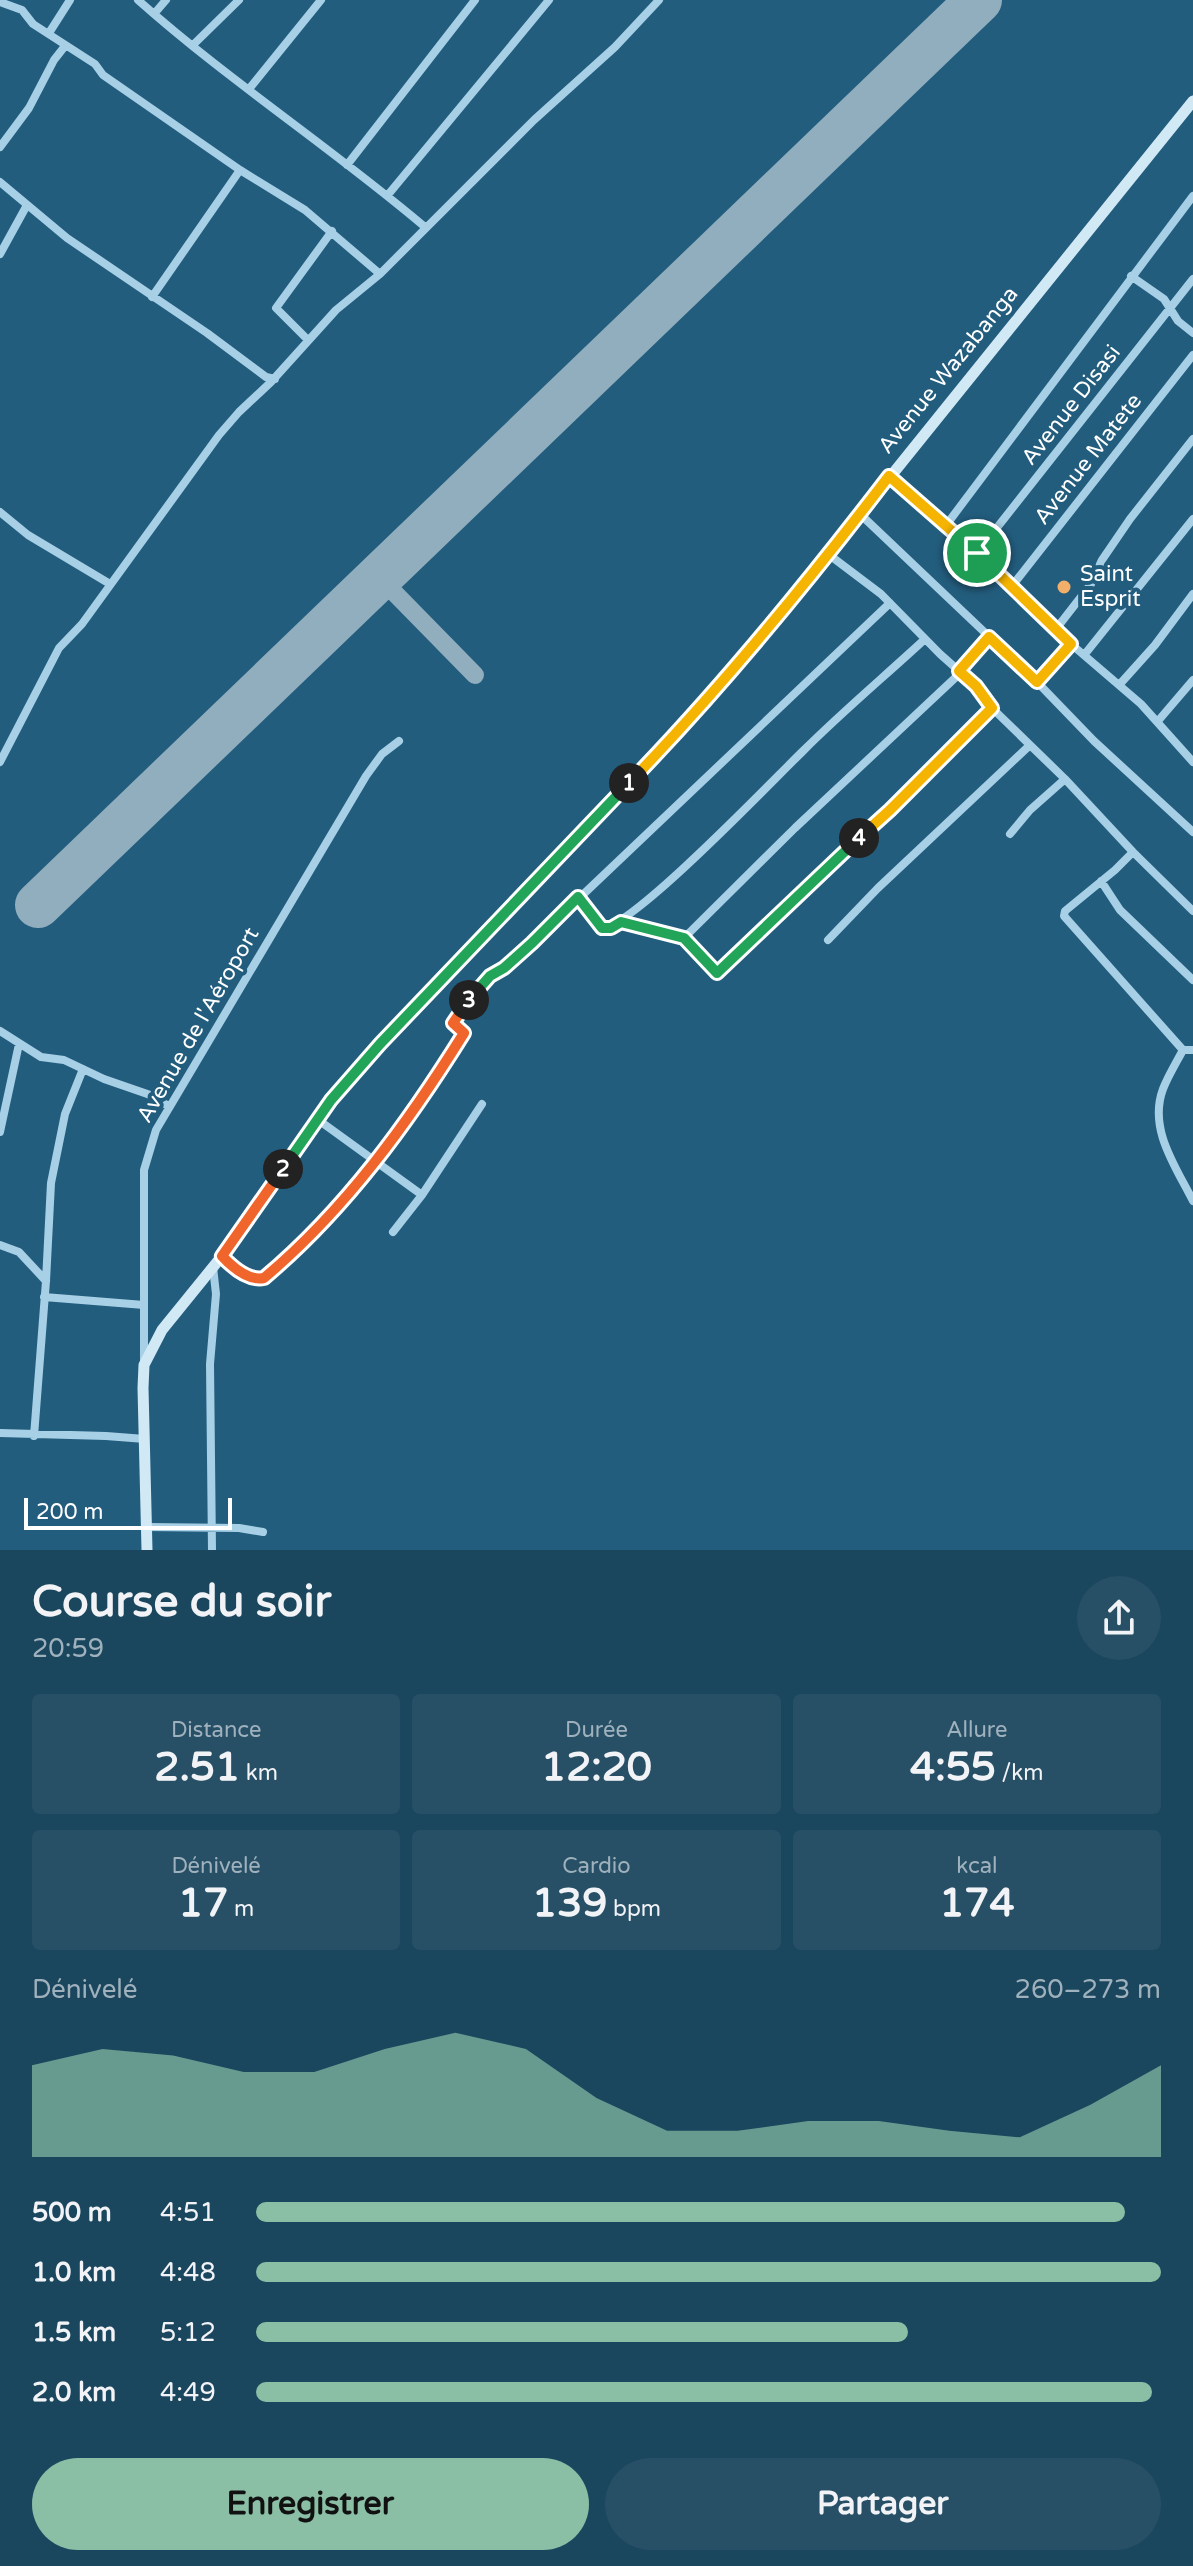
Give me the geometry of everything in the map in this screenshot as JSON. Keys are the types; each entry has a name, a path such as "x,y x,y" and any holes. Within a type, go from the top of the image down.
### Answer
{"main road":[{"name":"Avenue Wazabanga","path":"147,1550 144,1365 162,1330 222,1256 317,1119 380,1044 686,722 828,554 1193,101"}],"street":[{"path":"49,33 70,0"},
{"path":"138,0 425,227"},
{"path":"154,14 166,0"},
{"path":"193,45 239,0"},
{"path":"249,89 321,0"},
{"path":"347,165 475,0"},
{"path":"387,196 549,0"},
{"path":"0,762 2,750 42,685 59,648 82,624 219,435 275,379 336,310 380,274 534,120 615,47 659,0"},
{"path":"0,2 22,10 33,24 95,64 103,75 240,170 294,202 380,274"},
{"path":"0,147 29,108 54,60 65,46"},
{"path":"152,297 240,170"},
{"path":"0,182 67,238 266,377 275,379"},
{"path":"947,524 1193,196"},
{"path":"0,254 27,205"},
{"path":"308,340 276,308 332,231"},
{"path":"1131,276 1164,299 1178,321 1193,333"},
{"name":"Avenue Disasi","path":"977,553 1193,279"},
{"name":"Avenue Matete","path":"1012,586 1193,355"},
{"path":"1056,629 1091,584 1102,560 1130,519 1192,442"},
{"path":"889,476 947,524 1071,644 1120,684 1158,721 1193,762"},
{"path":"0,512 28,535 110,584"},
{"path":"860,514 1193,832"},
{"path":"1085,654 1193,519"},
{"path":"828,554 863,578 976,686 992,708 1193,911"},
{"path":"1120,684 1155,645 1193,594"},
{"path":"222,1256 233,1268 253,1278 264,1278 312,1236 377,1160 428,1090 464,1033 453,1023 464,1005 490,976 523,951 890,603"},
{"path":"684,938 761,860 955,678 989,637"},
{"path":"578,897 602,928 611,928 640,908 742,813 803,750 925,639"},
{"path":"1037,682 1071,644"},
{"path":"1158,721 1193,680"},
{"path":"621,922 684,938 717,973 890,810 992,708"},
{"name":"Avenue de l'Aéroport","path":"144,1365 144,1170 156,1130 366,776 382,754 399,741"},
{"path":"828,940 878,888 1030,745"},
{"path":"1010,834 1030,810 1065,779"},
{"path":"1133,852 1065,911 1064,916 1183,1050 1193,1050"},
{"path":"1101,881 1120,910 1193,980"},
{"path":"0,1031 41,1057 64,1060 156,1097 169,1107"},
{"path":"0,1132 19,1044"},
{"path":"1183,1050 1163,1089 1158,1124 1193,1201"},
{"path":"34,1436 51,1183 65,1114 83,1069"},
{"path":"0,1076 12,1080"},
{"path":"393,1232 422,1195 482,1104"},
{"path":"317,1119 422,1195"},
{"path":"0,1245 19,1252 46,1281"},
{"path":"212,1550 210,1364 216,1294 213,1267"},
{"path":"44,1297 144,1305"},
{"path":"0,1433 145,1439"},
{"path":"147,1527 263,1532"}],"taxiway":[{"path":"379,577 475,675"}],"runway":[{"path":"38,905 979,0"}],"place":[{"name":"Saint Esprit","path":"1064,587"}],"route":[{"path":"889,476 977,553 1071,644 1037,682 989,637 959,671 976,686 992,708 890,810 717,973 684,938 621,922 611,928 602,928 578,897 532,943 490,976 464,1005 453,1023 464,1033 428,1090 339,1207 312,1236 264,1278 259,1280 233,1268 222,1256 331,1100 380,1044 695,713 889,476"}]}
